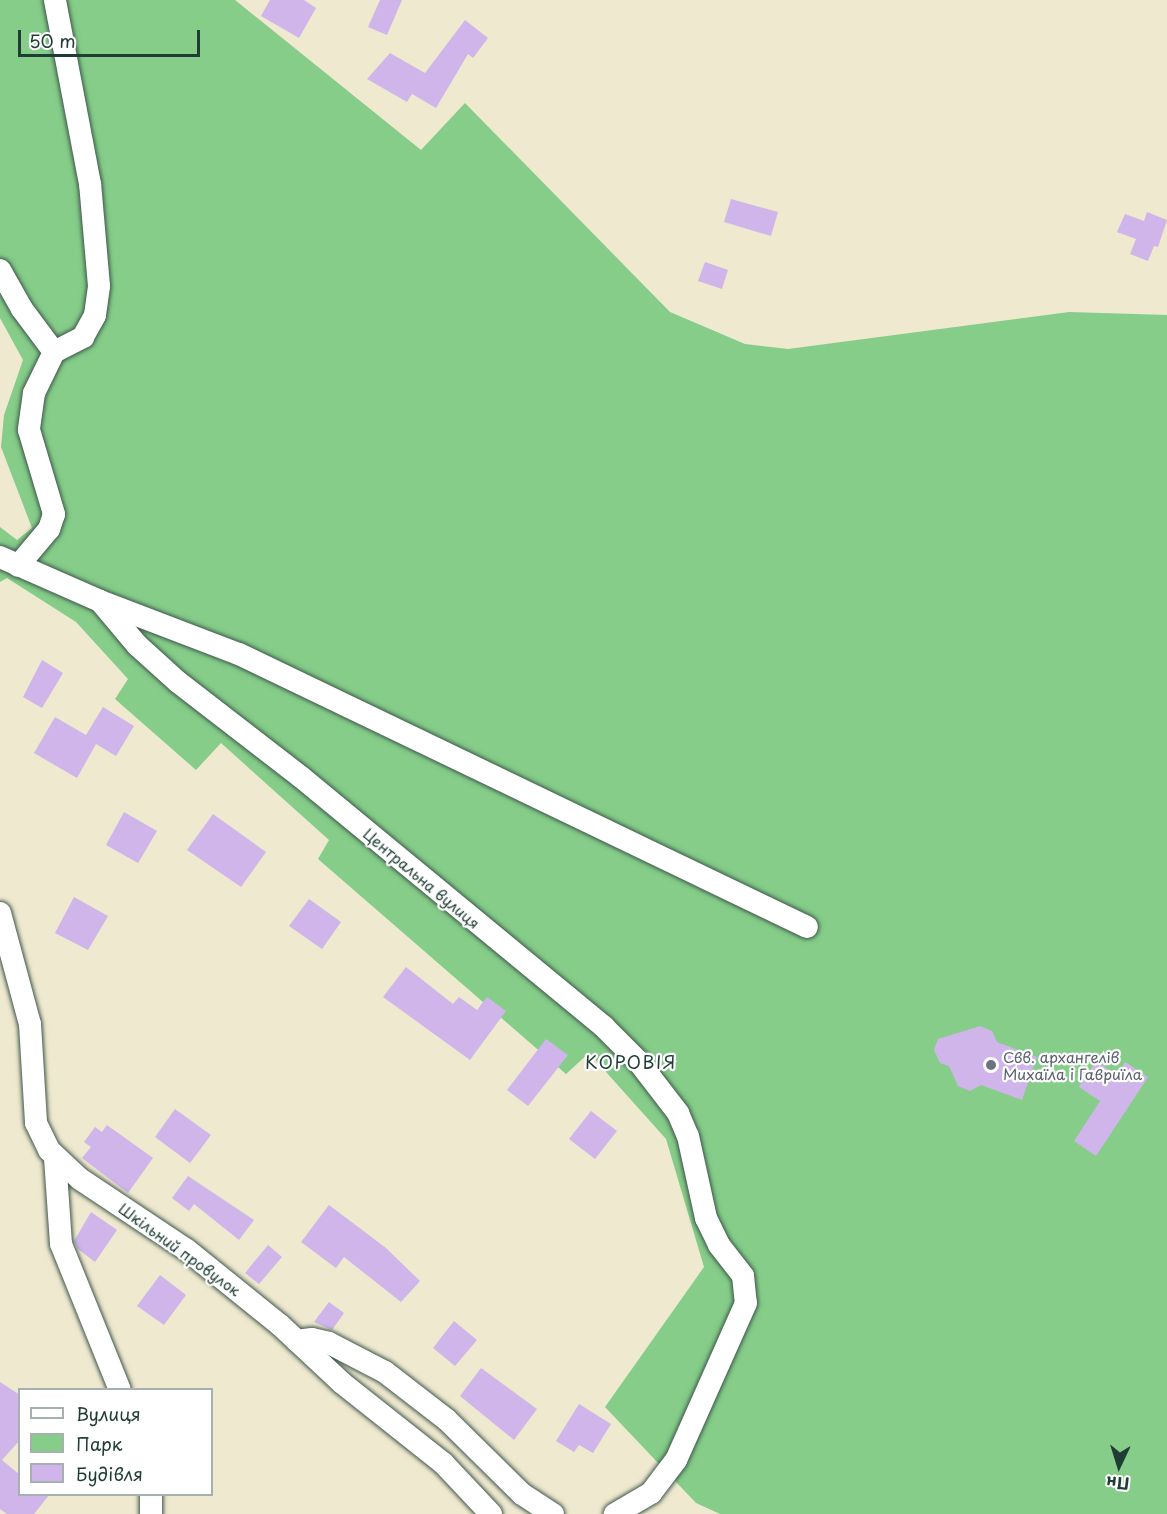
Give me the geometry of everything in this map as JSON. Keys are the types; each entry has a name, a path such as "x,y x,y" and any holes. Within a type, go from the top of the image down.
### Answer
{"street":[{"path":"9,562 49,529 54,514 29,430 34,393 54,352 84,337 95,315 99,286 90,184 55,0"},
{"path":"0,270 22,309 54,352"},
{"name":"Центральна вулиця","path":"9,562 100,601 157,664 301,777 572,999 638,1060 685,1126 709,1225 745,1285 742,1319 707,1386 676,1460 642,1501 615,1514"},
{"path":"100,601 239,654 807,927"},
{"name":"Шкільний провулок","path":"0,914 30,1024 36,1123 56,1158 187,1250 297,1341 342,1383 443,1463 491,1514"},
{"path":"56,1158 61,1244 120,1388"},
{"path":"297,1341 312,1338 329,1343 385,1372 447,1420 522,1494 553,1514"},
{"path":"151,1496 151,1514"}],"green space":[{"path":"0,0 235,0 421,150 465,103 670,312 745,344 788,349 1069,312 1167,315 1167,1514 720,1514 696,1503 605,1407 704,1267 666,1139 589,1053 566,1074 318,859 329,840 221,743 196,770 115,699 128,679 76,622 7,578 0,582 0,527 17,540 32,528 1,447 4,415 23,360 0,318"}],"building":[{"path":"270,0 304,0 316,8 299,38 261,16"},
{"path":"380,0 402,0 387,35 368,27"},
{"path":"465,20 488,38 473,58 468,54 436,108 412,94 407,102 367,79 390,53 425,73"},
{"path":"731,199 778,212 771,236 724,222"},
{"path":"1147,212 1167,220 1158,247 1154,246 1148,261 1130,254 1136,239 1117,232 1125,214 1144,221"},
{"path":"705,262 728,270 722,289 698,281"},
{"path":"42,660 63,673 42,708 23,697"},
{"path":"103,707 134,726 116,756 96,744 77,778 34,753 55,717 86,735"},
{"path":"124,812 157,831 138,863 106,845"},
{"path":"213,814 266,852 241,887 187,850"},
{"path":"74,897 108,916 88,950 55,933"},
{"path":"309,899 341,922 322,949 289,926"},
{"path":"406,967 453,1004 459,997 477,1010 487,997 506,1011 470,1060 383,997"},
{"name":"Свв. архангелів Михаїла і Гавриїла","path":"980,1026 992,1031 997,1042 1037,1057 1022,1100 981,1085 970,1091 958,1086 949,1066 940,1063 934,1050 938,1039"},
{"path":"546,1039 568,1055 528,1106 507,1090"},
{"path":"1096,1061 1117,1075 1125,1062 1148,1077 1096,1156 1074,1141 1100,1101 1079,1087"},
{"path":"175,1109 211,1135 190,1163 155,1137"},
{"path":"591,1111 617,1131 595,1159 569,1139"},
{"path":"107,1125 153,1158 128,1193 82,1158 91,1147 84,1142 95,1127 102,1132"},
{"path":"188,1176 254,1220 239,1240 194,1204 189,1211 172,1198"},
{"path":"329,1205 386,1248 420,1281 401,1302 344,1257 336,1268 301,1242"},
{"path":"91,1212 117,1230 95,1262 78,1249 74,1241"},
{"path":"268,1245 282,1257 259,1284 245,1273"},
{"path":"160,1275 186,1295 164,1325 137,1306"},
{"path":"329,1302 344,1313 332,1330 314,1322"},
{"path":"454,1321 477,1340 455,1366 433,1348"},
{"path":"481,1368 537,1409 514,1440 460,1396"},
{"path":"0,1382 18,1394 18,1442 2,1460 18,1473 18,1496 48,1496 34,1514 7,1514 0,1509"},
{"path":"579,1404 611,1424 593,1453 579,1445 574,1452 556,1441"}],"place":[{"name":"Свв. архангелів Михаїла і Гавриїла","path":"991,1065"}],"district":[{"name":"КОРОВІЯ","path":"631,1062"}]}
